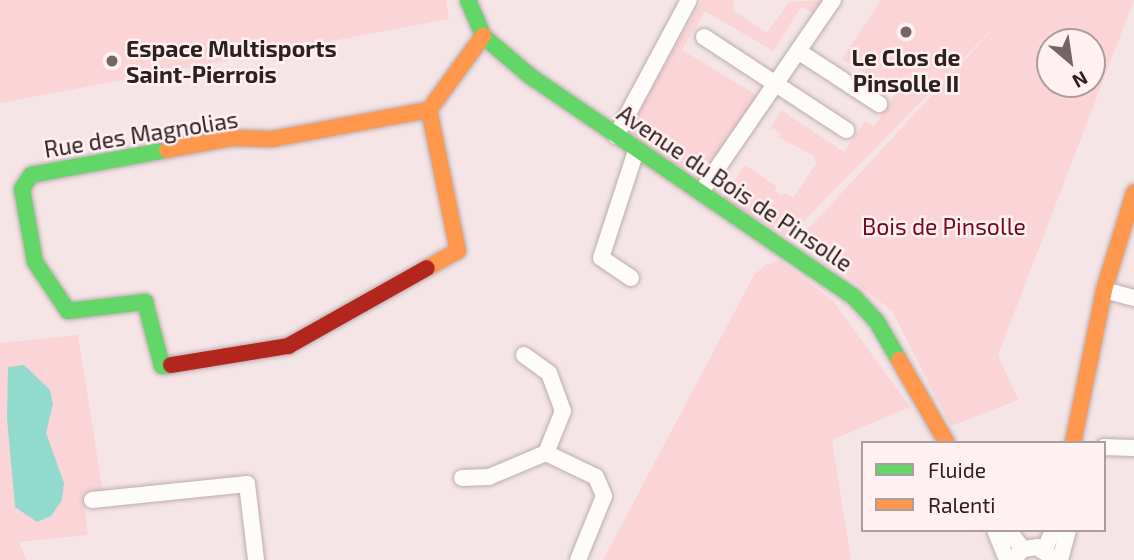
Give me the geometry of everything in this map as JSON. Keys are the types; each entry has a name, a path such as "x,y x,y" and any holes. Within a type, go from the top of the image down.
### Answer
{"street":[{"name":"Avenue du Bois de Pinsolle","path":"468,0 483,36 530,76 636,151 853,296 877,323 946,441"},
{"path":"616,136 689,0"},
{"path":"701,192 834,0"},
{"path":"429,110 483,36"},
{"path":"704,37 777,82 846,130"},
{"path":"798,51 880,104"},
{"name":"Rue des Magnolias","path":"429,110 458,251 288,346 162,366 145,302 68,311 35,262 22,189 31,175 231,138 272,139 429,110"},
{"path":"631,278 601,258 636,151"},
{"path":"1073,441 1104,290 1134,194"},
{"path":"1104,290 1134,298"},
{"path":"463,478 489,477 546,453 563,411 549,373 524,355"},
{"path":"1106,447 1134,448"},
{"path":"546,453 596,477 604,496 578,560"},
{"path":"92,500 247,484 256,560"},
{"path":"996,532 1014,556"},
{"path":"1008,532 1014,556"},
{"path":"1054,532 1054,556"},
{"path":"1054,556 1067,532"},
{"path":"1014,556 1054,556"}],"green space":[{"name":"Espace Multisports Saint-Pierrois","path":"0,0 446,0 449,19 0,103"},
{"path":"702,0 734,0 733,10 767,33 789,2 823,0 816,14 801,7 773,51 705,11 682,50 758,96 710,163 695,154 685,171 633,138 629,129"},
{"name":"Bois de Pinsolle","path":"881,0 1134,0 1106,73 1106,28 1036,28 1036,98 1096,98 998,355 1018,400 951,426 892,311 799,239 1008,13 788,237 722,198 745,165 777,187 775,191 782,196 785,193 793,198 816,164 814,156 778,137 781,134 773,128 769,131 781,110 844,152 865,121 874,127 896,92 842,59"},
{"name":"Bois de Pinsolle","path":"780,261 833,301 910,407 832,440 851,560 603,560 754,275 765,265"},
{"path":"78,335 103,493 83,493 88,535 19,542 26,560 0,560 0,343"}],"shaded area":[{"path":"24,365 50,390 53,404 46,433 64,483 62,500 51,516 37,522 15,507 7,418 8,367"}],"traffic: fast":[{"path":"468,0 483,36 530,76 853,296 877,322 899,360"},
{"path":"167,150 31,175 22,189 35,262 68,311 145,302 162,366 171,365"}],"traffic: slow":[{"path":"427,268 458,251 429,110 483,36"},
{"path":"167,150 231,138 272,139 429,110"},
{"path":"1073,441 1104,290 1134,193"},
{"path":"899,360 946,441"}],"traffic: jam":[{"path":"171,365 288,346 427,268"}],"place":[{"name":"Le Clos de Pinsolle II","path":"906,32"},
{"name":"Espace Multisports Saint-Pierrois","path":"112,61"}]}
